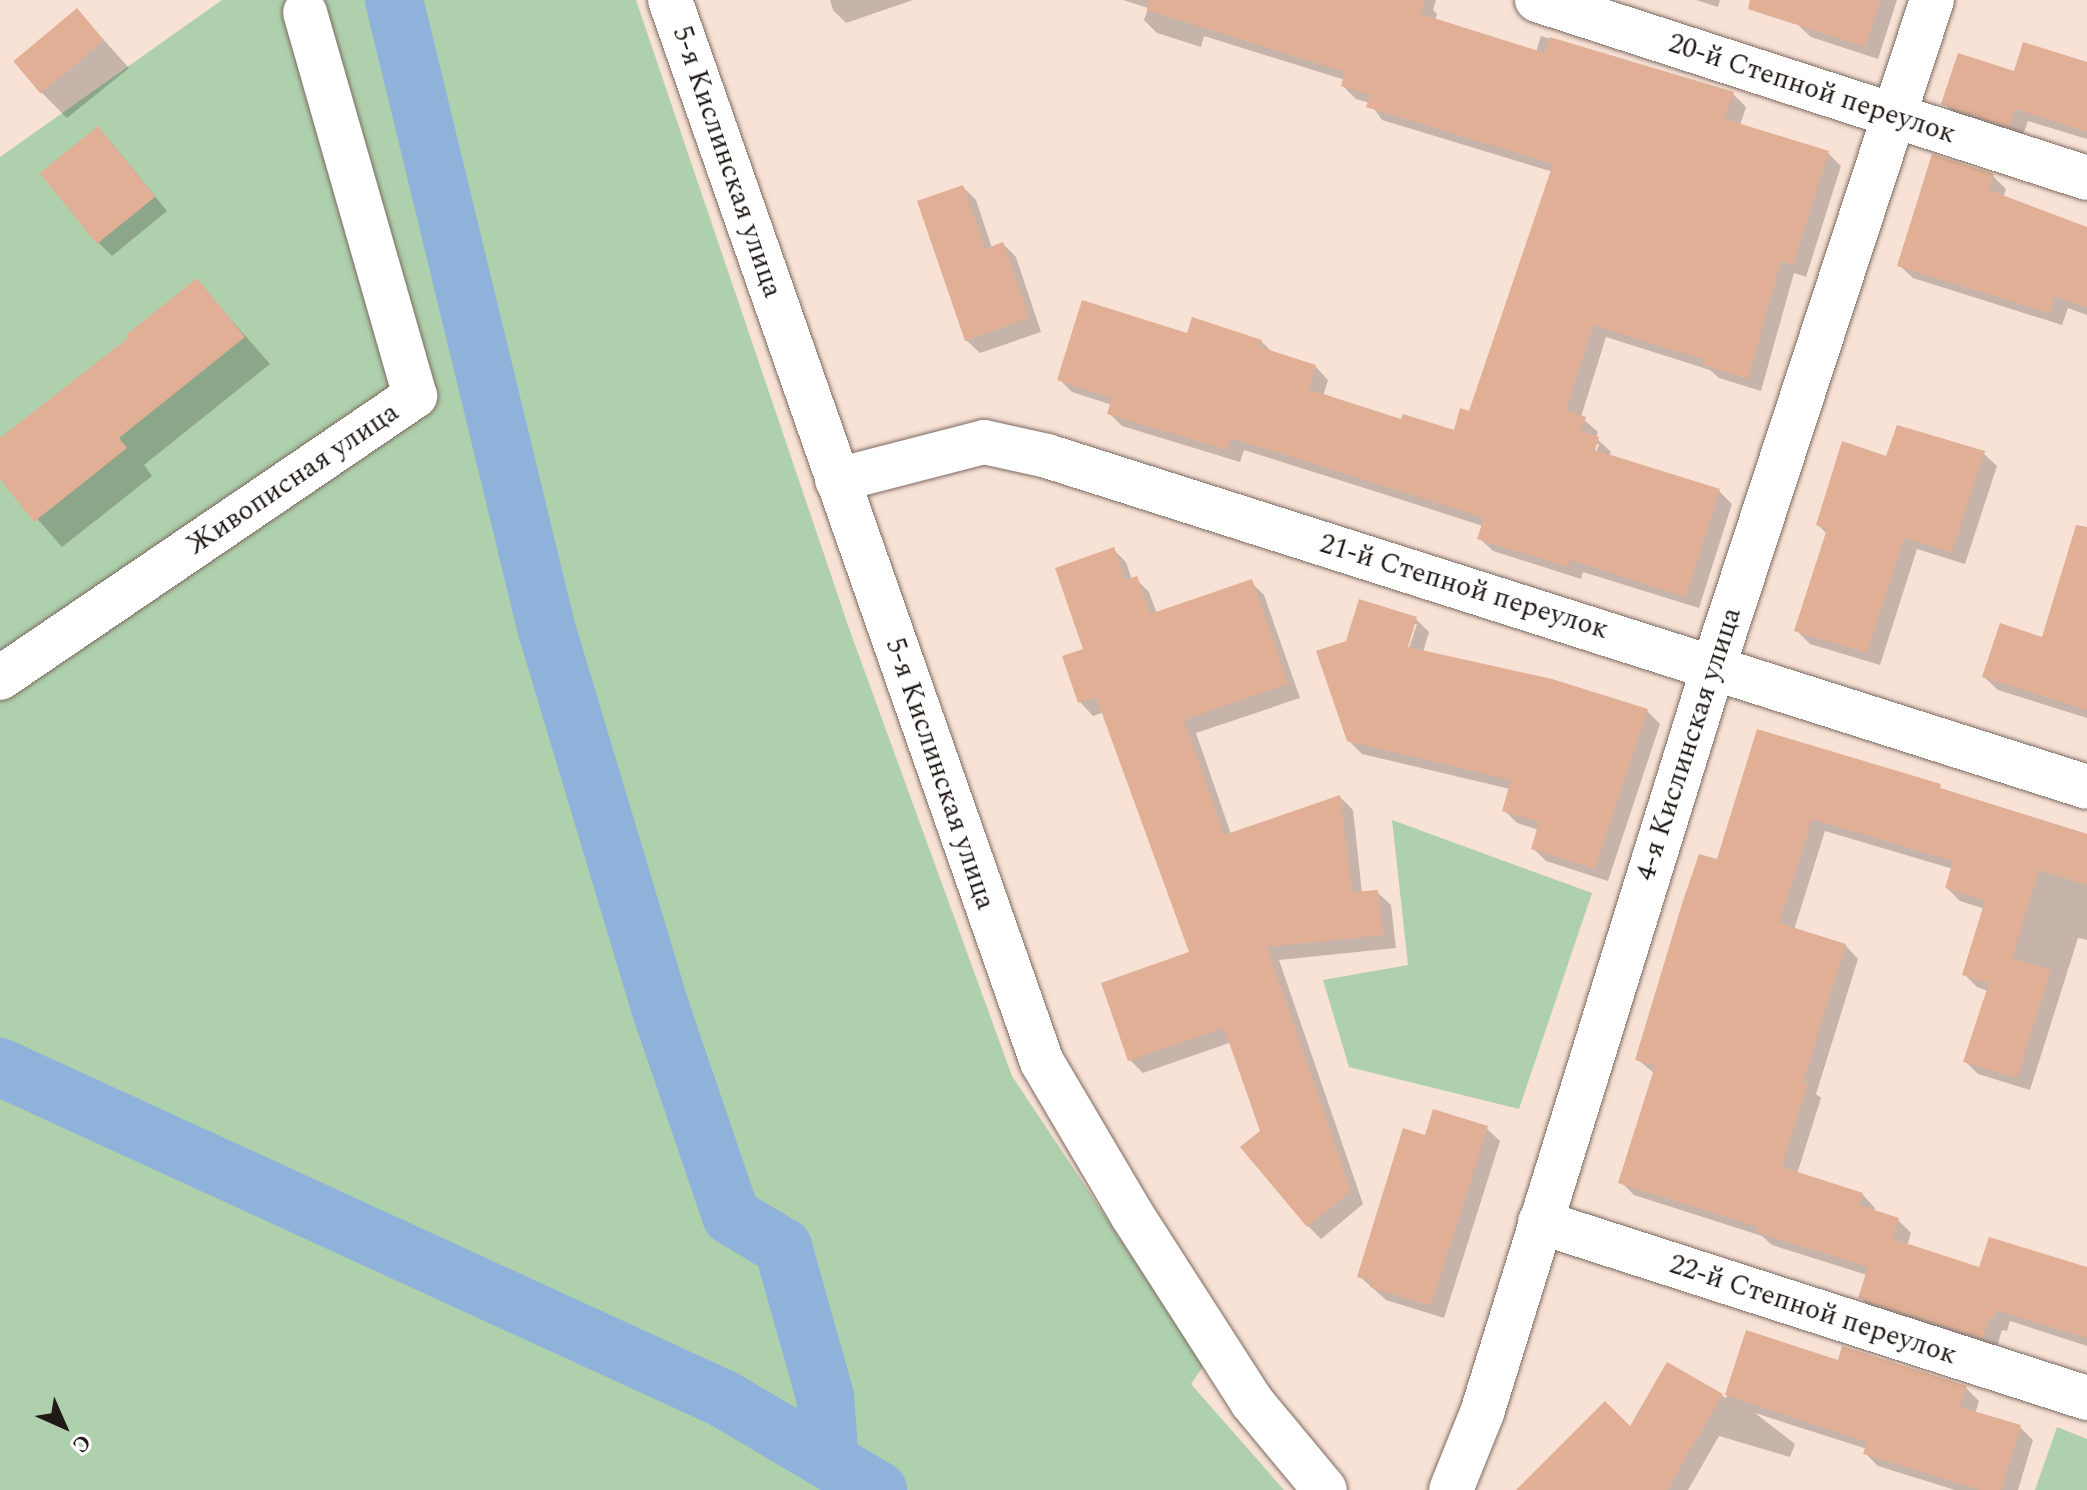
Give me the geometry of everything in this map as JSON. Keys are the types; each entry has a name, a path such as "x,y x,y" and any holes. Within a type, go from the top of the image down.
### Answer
{"street":[{"name":"5-я Кислинская улица","path":"670,0 1042,1062 1132,1215 1252,1402 1325,1490"},
{"name":"20-й Степной переулок","path":"1537,0 2087,178"},
{"name":"4-я Кислинская улица","path":"1451,1490 1482,1413 1714,665 1932,0"},
{"name":"Живописная улица","path":"0,678 415,396 307,4"},
{"name":"21-й Степной переулок","path":"837,480 984,442 1047,456 1714,665 2087,787"},
{"name":"22-й Степной переулок","path":"1540,1222 2087,1398"}],"green space":[{"path":"222,0 636,0 850,631 1012,1076 1204,1365 1191,1384 1284,1490 0,1490 0,157"},
{"path":"1392,820 1592,893 1519,1109 1349,1067 1323,980 1408,965"},
{"path":"2057,1427 2087,1439 2087,1490 2035,1490"}],"building":[{"path":"1149,0 1425,0 1421,14 1545,53 1550,37 1734,92 1725,119 1829,151 1793,265 1781,261 1748,379 1703,365 1705,360 1593,325 1566,410 1586,417 1581,431 1599,437 1595,450 1720,489 1686,597 1570,560 1568,567 1477,539 1484,518 1381,485 1231,438 1227,450 1107,414 1112,398 1057,380 1082,300 1187,333 1192,317 1262,340 1260,347 1316,365 1308,389 1401,419 1403,414 1454,430 1460,408 1469,411 1553,164 1366,107 1370,95 1341,86 1345,72 1147,10"},
{"path":"1750,0 1880,0 1865,47 1748,9"},
{"path":"77,8 104,40 40,94 13,61"},
{"path":"2023,42 2087,62 2087,132 2015,109 2009,127 1941,104 1958,53 2014,71"},
{"path":"98,126 155,197 97,244 40,173"},
{"path":"1932,154 1994,174 1989,190 2087,227 2087,308 2055,296 2049,313 1897,266"},
{"path":"963,185 985,249 1003,242 1029,318 965,341 917,201"},
{"path":"197,278 245,337 119,438 127,448 34,522 0,479 0,438 128,338 126,335"},
{"path":"1897,425 1985,451 1952,552 1904,538 1867,653 1794,631 1827,529 1816,525 1842,441 1886,456"},
{"path":"2076,525 2087,527 2087,710 1982,677 2000,623 2042,637"},
{"path":"1114,547 1125,580 1137,576 1150,614 1252,579 1288,684 1184,720 1224,835 1340,795 1352,892 1378,890 1383,935 1267,947 1351,1191 1307,1227 1240,1147 1260,1131 1224,1028 1128,1061 1101,983 1189,952 1096,697 1078,703 1062,656 1083,649 1055,568"},
{"path":"1359,599 1417,617 1408,647 1552,679 1648,709 1595,869 1531,849 1539,822 1502,811 1511,780 1347,741 1316,651 1346,641"},
{"path":"1757,729 1941,784 1940,788 2087,834 2087,885 2039,870 2012,958 2051,970 2017,1078 1963,1062 1989,983 1962,975 1985,901 1945,888 1953,861 1812,819 1779,923 1846,944 1803,1082 1808,1083 1782,1167 1863,1193 1859,1205 1899,1218 1893,1239 1979,1267 1989,1237 2087,1267 2087,1338 1996,1310 1994,1319 1989,1318 1983,1338 1858,1298 1868,1267 1756,1232 1758,1227 1618,1183 1655,1066 1635,1060 1682,904 1699,854 1717,859"},
{"path":"1433,1109 1488,1126 1431,1306 1370,1287 1372,1281 1357,1277 1403,1128 1425,1135"},
{"path":"1746,1330 1838,1360 1842,1346 1967,1386 1960,1407 2021,1425 2001,1490 1981,1490 1863,1454 1867,1442 1725,1395"},
{"path":"1667,1362 1723,1394 1667,1490 1516,1490 1605,1401 1630,1426"}],"waterway":[{"path":"394,0 546,627 660,1007 731,1216 783,1247 825,1396 829,1450 823,1457"},
{"path":"0,1067 724,1399 878,1490"}]}
